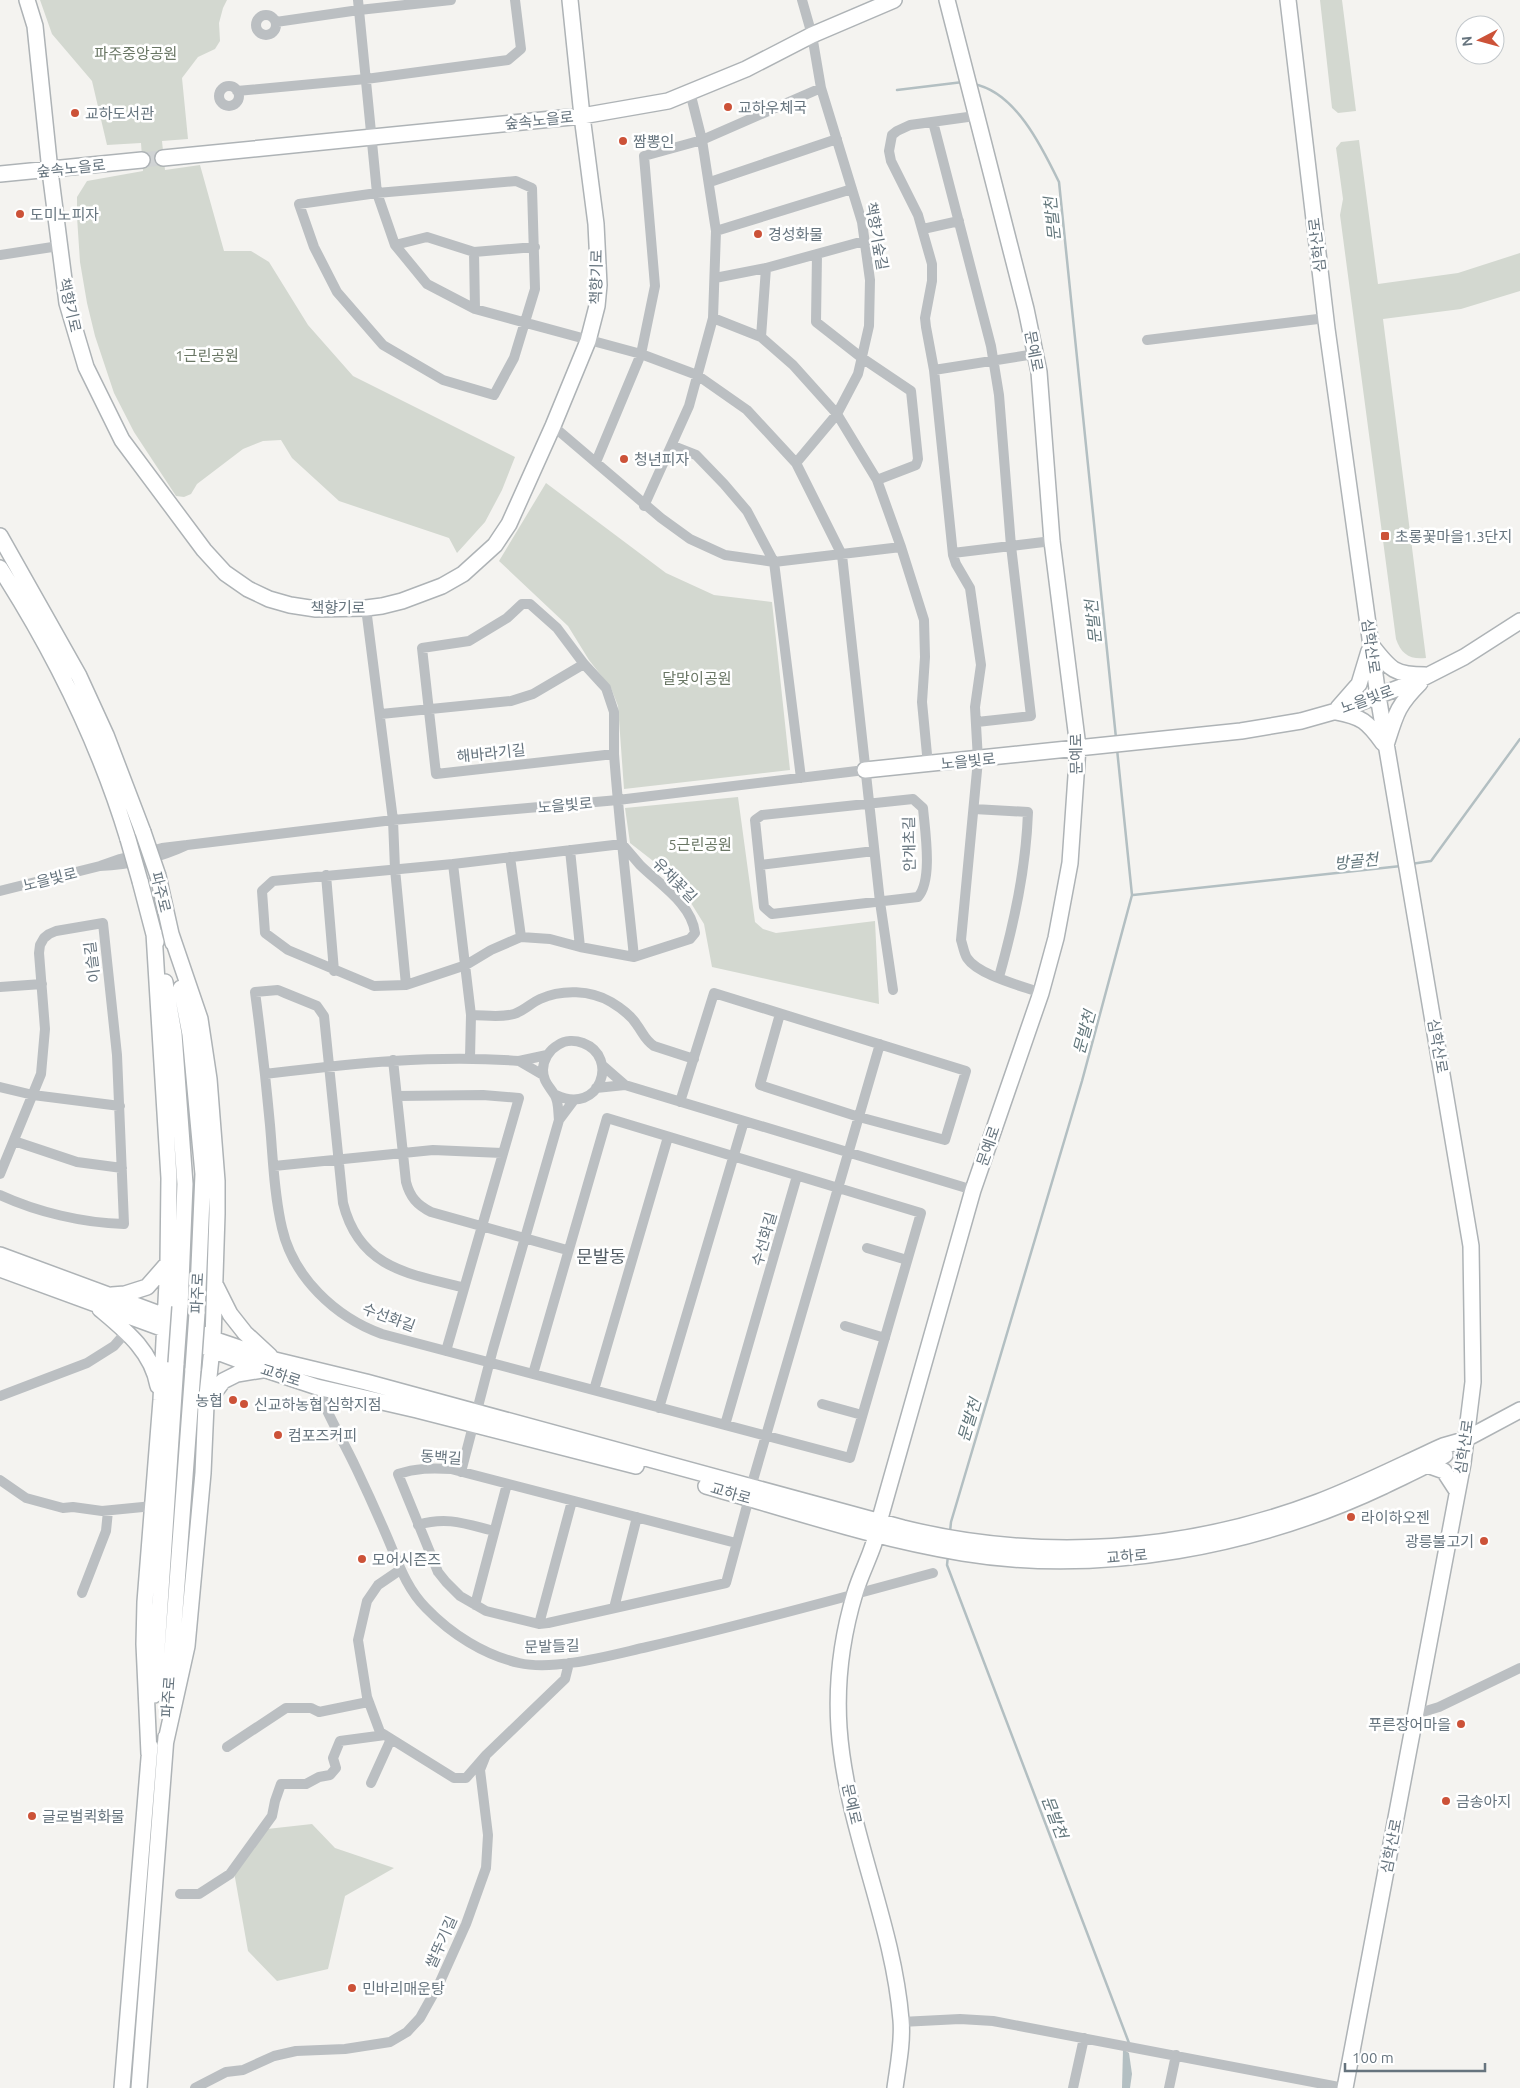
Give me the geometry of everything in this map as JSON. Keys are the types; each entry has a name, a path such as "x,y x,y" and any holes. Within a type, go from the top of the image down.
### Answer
{"street":[{"name":"책향기로","path":"27,0 35,26 50,171 67,303 86,367 122,440 204,550 225,573 248,589 269,598 290,605 316,609 366,608 402,601 442,586 463,574 495,545 509,524 553,426 588,341 597,306 599,284 596,224 570,0"},
{"path":"276,22 358,5 451,0"},
{"path":"237,91 366,79 508,60 521,49 515,0"},
{"name":"책향기숲길","path":"796,463 837,414 858,374 869,326 870,280 862,222 821,88 812,36 802,0"},
{"name":"숲속노을로","path":"163,158 582,116 668,100 746,68 812,36 894,0"},
{"name":"문예로","path":"896,2088 901,2022 893,1966 850,1800 841,1749 838,1702 840,1670 855,1594 878,1528 973,1190 1041,993 1056,938 1070,863 1078,747 1052,540 1039,372 1026,310 975,116 947,0"},
{"name":"심학산로","path":"1288,0 1326,318 1378,696 1471,1246 1473,1382 1464,1440 1463,1463 1345,2088"},
{"path":"358,5 373,137 377,193 395,245 427,284 475,309 641,354 697,374 747,410 796,463 842,555 874,851 893,990"},
{"path":"596,462 641,354 655,286 644,156 702,140 821,88"},
{"path":"644,506 689,406 713,318 716,231 710,182 690,92"},
{"path":"975,116 902,128 892,135 889,142 889,151 894,171 918,215 933,273 925,318 934,370 953,553 956,564 967,581 972,596 981,664 975,707 978,760 961,940 968,959 975,966 1041,993"},
{"path":"933,122 986,324 993,360 999,402 1011,546 1031,716 977,722"},
{"path":"710,182 837,139"},
{"name":"숲속노을로","path":"0,174 50,171 142,160"},
{"path":"516,181 532,188 535,289 526,324 514,358 494,395 443,380 383,345 337,292 314,247 299,204 377,193 516,181"},
{"path":"716,231 852,189"},
{"path":"923,229 959,220"},
{"path":"395,245 428,237 474,252 534,247"},
{"path":"715,278 766,268 864,241"},
{"path":"0,255 59,246"},
{"path":"474,252 475,309"},
{"path":"817,254 816,322 862,358 910,391 918,459 916,465 877,480"},
{"path":"761,337 766,268"},
{"path":"713,318 761,337 793,365 837,414 877,480 924,620 925,657 922,702 928,765"},
{"path":"1147,340 1326,318"},
{"path":"934,370 1035,354"},
{"path":"553,426 644,506 690,539 725,555 774,562 900,547"},
{"path":"672,446 696,455 730,490 747,511 774,562 800,778"},
{"name":"파주로","path":"0,536 78,676 106,735 158,876 190,1034 203,1174 193,1369 139,2088"},
{"path":"953,553 1052,540"},
{"name":"파주로","path":"0,568 68,689 98,752 116,801 140,881 166,983 174,1034 181,1109 184,1184 180,1307 159,1642 122,2088"},
{"name":"해바라기길","path":"614,754 436,774 422,648 469,641 507,618 522,604 530,604 557,628 584,664 606,688 614,712 614,754 618,800"},
{"path":"366,608 394,820 395,869 406,985"},
{"name":"노을빛로","path":"0,891 100,866 123,865 164,855 187,845 394,820 618,800 865,770 978,760 1094,745 1241,731 1301,721 1334,712 1429,675 1464,657 1520,621"},
{"path":"1371,644 1395,671 1406,675 1429,675"},
{"path":"1334,712 1359,684 1371,644"},
{"path":"381,714 511,701 533,694 584,664"},
{"path":"1386,746 1395,716 1403,700 1429,675"},
{"path":"1334,712 1357,716 1372,727 1386,746"},
{"name":"안개초길","path":"912,799 924,808 927,852 924,890 918,897 772,914 764,907 760,865 755,820 762,815 912,799"},
{"path":"618,800 634,957"},
{"path":"974,809 1028,812 1027,849 1019,900 999,977"},
{"name":"유채꽃길","path":"622,844 640,865 681,904 694,925 695,933 690,939 634,957 580,947 550,939 521,937 491,950 466,965 406,985 374,986 288,950 265,933 262,891 273,881 453,864 622,844"},
{"path":"570,850 580,947"},
{"path":"760,865 874,851"},
{"path":"510,857 521,937"},
{"path":"453,864 471,1015 470,1058"},
{"path":"326,875 334,970"},
{"name":"이슬길","path":"0,1174 41,1074 44,1053 40,945 44,938 56,931 103,923 116,1046 124,1224 96,1222 57,1214 0,1195"},
{"path":"149,1754 145,1619 161,1400 168,1263 168,1158 154,934"},
{"path":"165,1746 187,1646 203,1473 215,1283 217,1181 209,1079 200,1019 171,934"},
{"path":"0,987 42,984"},
{"name":"수선화길","path":"462,1287 398,1270 376,1258 351,1228 346,1216 338,1159 324,1016 317,1006 278,990 255,992 278,1208 287,1245 295,1263 320,1295 344,1315 370,1330 490,1363 850,1458 921,1213 607,1118 533,1374"},
{"path":"680,1102 714,993 966,1071 945,1140 859,1117 760,1085 780,1014"},
{"path":"471,1015 504,1016 514,1014 542,998 557,994 589,994 602,997 622,1009 637,1025 648,1042 654,1046 694,1059"},
{"path":"602,1065 602,1078 596,1088 584,1098 574,1100 556,1095 548,1088 543,1068 547,1055 559,1044 579,1041 588,1044 595,1051 602,1065 625,1085"},
{"path":"750,1492 880,1044"},
{"path":"265,1074 393,1060 470,1058 519,1061 547,1055"},
{"path":"393,1060 398,1096 402,1153 408,1191 417,1203 431,1212 568,1250"},
{"path":"519,1061 544,1075"},
{"path":"596,1088 625,1085 973,1190"},
{"path":"0,1087 33,1095 120,1106"},
{"path":"398,1096 483,1095 518,1098 462,1287 446,1351"},
{"path":"556,1095 559,1120"},
{"path":"461,1472 559,1120 574,1100"},
{"path":"659,1408 732,1156 744,1121"},
{"path":"594,1390 668,1137"},
{"path":"14,1141 77,1162 122,1168"},
{"path":"274,1166 402,1153 453,1150 502,1153"},
{"name":"수선화길","path":"725,1425 798,1176"},
{"path":"867,1248 907,1260"},
{"name":"교하로","path":"0,1255 109,1295 212,1344 269,1365 317,1387 475,1419 929,1541 1026,1559 1105,1559 1172,1552 1227,1542 1310,1517 1343,1505 1428,1465 1444,1456 1464,1440 1520,1410"},
{"path":"109,1295 125,1294 147,1287 168,1263"},
{"name":"교하로","path":"0,1268 91,1301 164,1322"},
{"path":"206,1405 223,1381 237,1374 269,1365 230,1314 215,1283"},
{"path":"91,1301 127,1331 138,1343 156,1373 161,1400"},
{"path":"844,1326 885,1338"},
{"path":"0,1396 87,1363 114,1346 127,1331"},
{"name":"교하로","path":"269,1365 366,1382 475,1419"},
{"name":"문발들길","path":"317,1387 324,1407 359,1474 400,1570 425,1607 444,1625 476,1646 496,1656 521,1663 569,1663 605,1657 694,1636 932,1573"},
{"path":"822,1404 862,1415"},
{"name":"교하로","path":"965,1547 1063,1549 1113,1547 1224,1531 1318,1502 1442,1446 1464,1440"},
{"path":"1428,1465 1444,1471 1457,1491"},
{"name":"동백길","path":"736,1543 451,1469 426,1468 398,1474 431,1558 446,1582 460,1596 486,1611 539,1624 726,1583 750,1492"},
{"path":"0,1480 26,1498 63,1508 73,1507 93,1511 153,1506"},
{"path":"475,1605 507,1484"},
{"path":"539,1624 572,1500"},
{"path":"82,1593 106,1531 108,1510"},
{"path":"614,1608 638,1518"},
{"path":"418,1525 442,1520 455,1521 494,1531"},
{"path":"400,1570 378,1585 367,1601 358,1640 368,1702 380,1732 454,1778 466,1778 486,1755 564,1679 569,1663"},
{"path":"1416,1714 1439,1707 1520,1668"},
{"path":"227,1747 286,1708 311,1708 319,1712 368,1702"},
{"path":"371,1783 388,1737"},
{"path":"180,1894 200,1894 230,1874 272,1816 281,1784 306,1784 319,1777 330,1775 336,1768 333,1758 340,1742 388,1737"},
{"name":"쌀뚜기길","path":"195,2088 226,2072 243,2070 274,2056 296,2051 345,2049 390,2042 407,2032 420,2018 439,1984 466,1924 486,1868 488,1835 480,1770 486,1755"},
{"path":"901,2022 978,2019 1345,2088"},
{"path":"1073,2088 1084,2038"},
{"path":"1170,2088 1176,2055"}],"green space":[{"name":"1근린공원","path":"40,0 227,0 219,23 220,41 215,49 198,57 182,78 188,139 162,141 165,170 200,165 224,251 251,251 269,262 308,325 353,376 515,457 502,490 485,522 457,553 449,538 339,501 292,458 281,440 263,441 243,449 197,484 191,494 184,497 176,496 134,432 114,393 95,336 80,262 77,197 87,181 143,171 141,143 107,145 92,81 52,34"},
{"path":"1320,0 1342,0 1356,111 1338,113 1332,108"},
{"path":"1359,140 1378,284 1458,273 1520,253 1520,291 1461,309 1383,319 1426,658 1415,658 1407,655 1403,652 1396,639 1340,215 1343,199 1336,148 1341,142"},
{"name":"달맞이공원","path":"546,483 666,573 714,595 772,602 790,770 624,789 618,706 611,688 589,660 568,626 499,561"},
{"name":"5근린공원","path":"738,797 755,922 763,929 776,933 875,921 879,1004 712,967 704,924 686,895 666,871 630,843 625,808"},
{"path":"312,1824 335,1848 394,1868 345,1896 328,1969 277,1981 248,1951 234,1872 267,1829"}],"shaded area":[{"path":"1123,2049 1129,2053 1132,2074 1130,2088 1122,2088"}],"waterway":[{"name":"문발천","path":"897,90 963,82"},
{"name":"문발천","path":"973,84 988,89 1002,97 1014,109 1035,137 1059,182 1116,738"},
{"name":"방골천","path":"1411,864 1431,861 1520,739"},
{"name":"문발천","path":"950,1532 951,1522 1082,1081 1132,895 1117,749"},
{"name":"방골천","path":"1133,895 1401,866"},
{"name":"문발천","path":"948,1555 947,1565 1129,2043"}],"tunnel":[{"path":"142,160 163,158"}],"place":[{"name":"교하우체국","path":"728,107"},
{"name":"교하도서관","path":"75,113"},
{"name":"짬뽕인","path":"623,141"},
{"name":"도미노피자","path":"20,214"},
{"name":"경성화물","path":"758,234"},
{"name":"청년피자","path":"624,459"},
{"name":"초롱꽃마을1.3단지","path":"1385,536"},
{"name":"농협","path":"233,1400"},
{"name":"신교하농협 심학지점","path":"244,1404"},
{"name":"컴포즈커피","path":"278,1435"},
{"name":"라이하오젠","path":"1351,1517"},
{"name":"광릉불고기","path":"1484,1541"},
{"name":"모어시즌즈","path":"362,1559"},
{"name":"푸른장어마을","path":"1461,1724"},
{"name":"금송아지","path":"1446,1801"},
{"name":"글로벌퀵화물","path":"32,1816"},
{"name":"민바리매운탕","path":"352,1988"}],"district":[{"name":"문발동","path":"601,1256"}],"park label":[{"name":"파주중앙공원","path":"136,53"}]}
